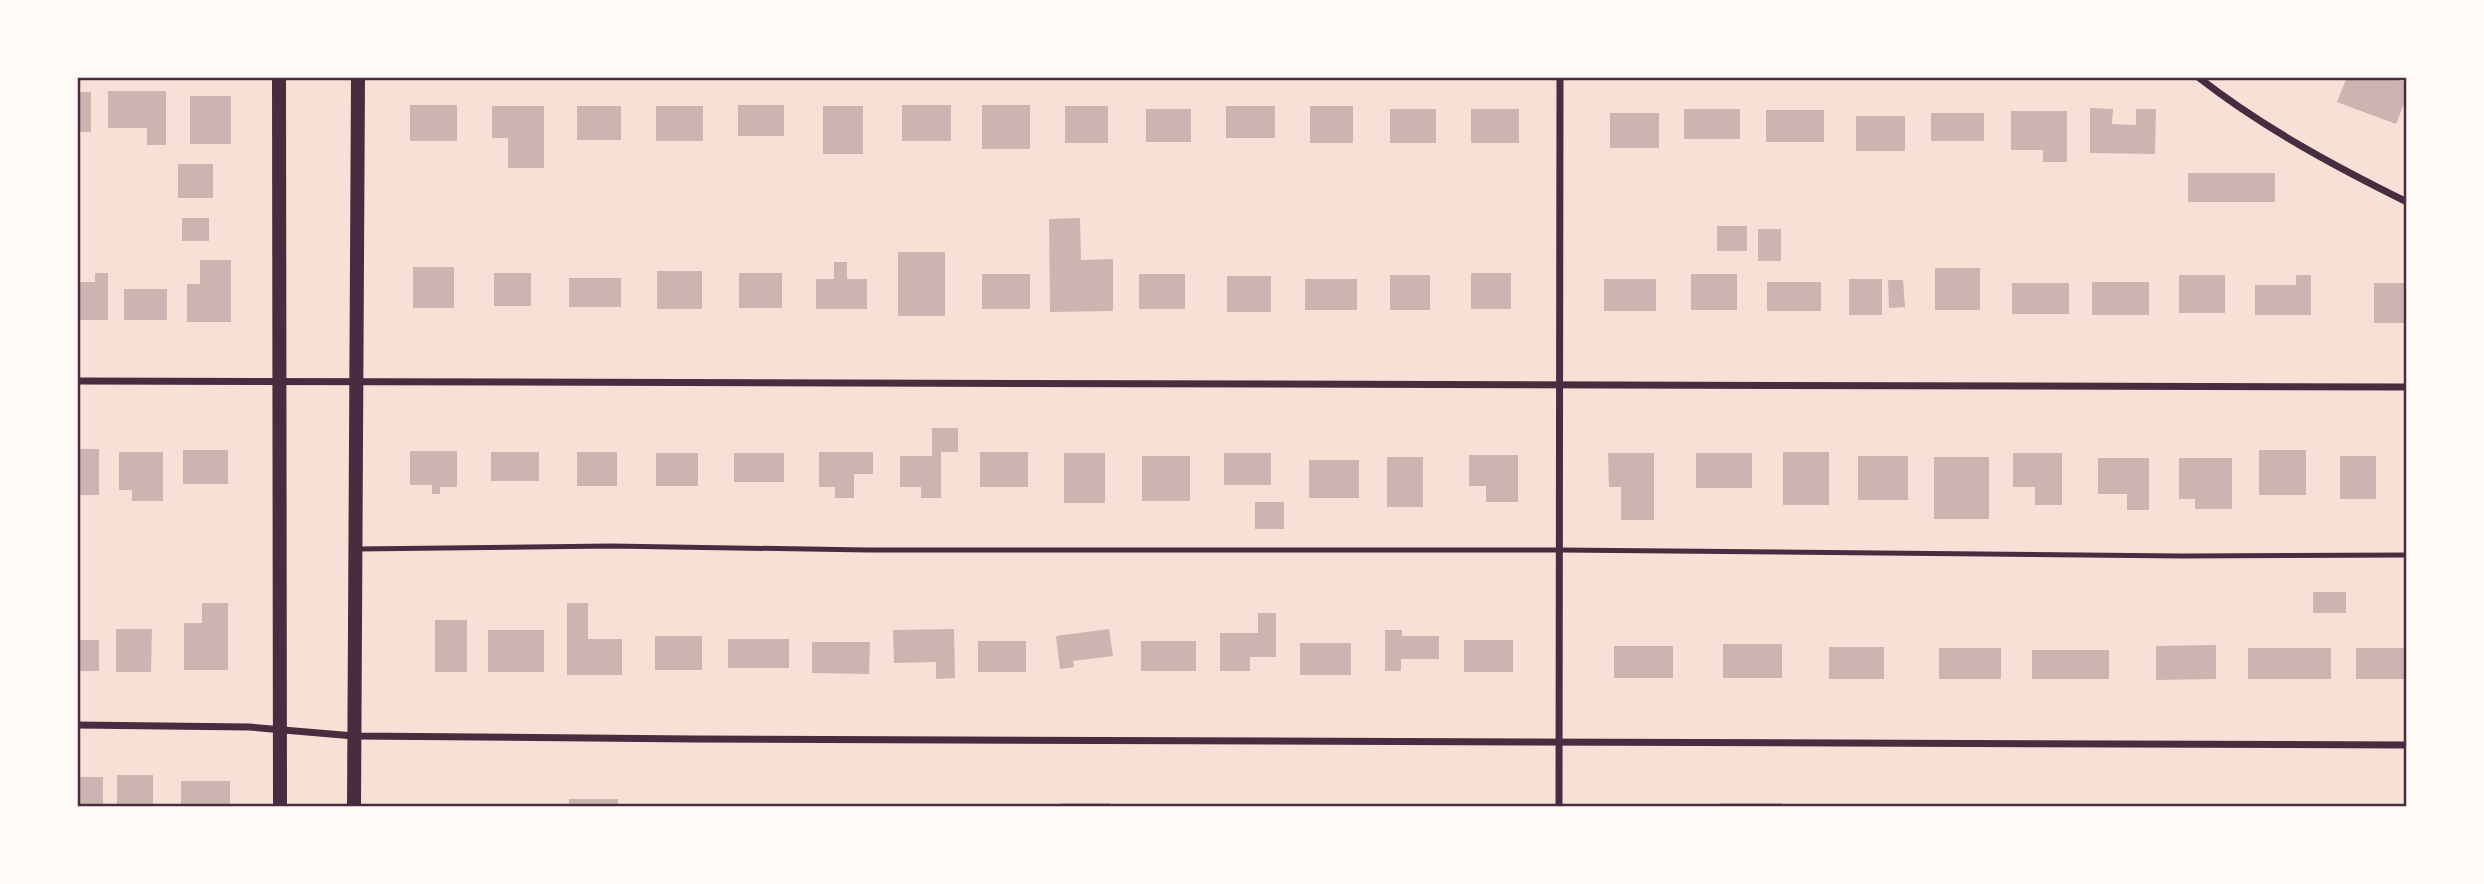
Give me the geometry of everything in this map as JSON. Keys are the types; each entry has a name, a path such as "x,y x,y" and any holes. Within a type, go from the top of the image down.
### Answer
{"main road":[{"path":"278,77 280,807"},
{"path":"354,807 358,77"}],"street":[{"path":"1559,807 1560,77"},
{"path":"2198,77 2237,107 2345,172 2407,202"},
{"path":"77,382 2407,387"},
{"path":"77,725 280,729 354,736 695,739 2407,745"}],"lane":[{"path":"355,549 611,546 868,550 1560,550 2155,556 2407,555"}],"building":[{"path":"2347,77 2391,77 2407,83 2407,96 2396,124 2337,102"},
{"path":"108,91 166,91 166,145 147,145 147,128 108,128"},
{"path":"77,92 91,92 91,132 77,132"},
{"path":"190,96 231,96 231,144 190,144"},
{"path":"410,105 457,105 457,141 410,141"},
{"path":"738,105 784,105 784,136 738,136"},
{"path":"902,105 951,105 951,141 902,141"},
{"path":"982,105 1030,105 1030,149 982,149"},
{"path":"492,106 544,106 544,168 508,168 508,138 492,138"},
{"path":"577,106 621,106 621,140 577,140"},
{"path":"656,106 703,106 703,141 656,141"},
{"path":"823,106 863,106 863,154 823,154"},
{"path":"1065,106 1108,106 1108,143 1065,143"},
{"path":"1226,106 1275,106 1275,138 1226,138"},
{"path":"1310,106 1353,106 1353,143 1310,143"},
{"path":"2090,108 2113,109 2112,124 2136,125 2136,109 2156,109 2155,154 2090,153"},
{"path":"1146,109 1191,109 1191,142 1146,142"},
{"path":"1390,109 1436,109 1436,143 1390,143"},
{"path":"1471,109 1519,109 1519,143 1471,143"},
{"path":"1684,109 1740,109 1740,139 1684,139"},
{"path":"1766,110 1824,110 1824,142 1766,142"},
{"path":"2011,111 2067,111 2067,162 2043,162 2043,150 2011,150"},
{"path":"1610,113 1659,113 1659,148 1610,148"},
{"path":"1931,113 1984,113 1984,141 1931,141"},
{"path":"1856,116 1905,116 1905,151 1856,151"},
{"path":"178,164 213,164 213,198 178,198"},
{"path":"2188,173 2275,173 2275,202 2188,202"},
{"path":"182,218 209,218 209,241 182,241"},
{"path":"1080,218 1081,260 1113,259 1113,311 1050,312 1049,219"},
{"path":"1717,226 1747,226 1747,251 1717,251"},
{"path":"1758,229 1781,229 1781,261 1758,261"},
{"path":"898,252 945,252 945,316 898,316"},
{"path":"200,260 231,260 231,322 187,322 187,284 200,284"},
{"path":"834,262 847,262 847,279 867,279 867,309 816,309 816,279 834,279"},
{"path":"413,267 454,267 454,308 413,308"},
{"path":"1935,268 1980,268 1980,310 1935,310"},
{"path":"657,271 702,271 702,309 657,309"},
{"path":"95,273 108,273 108,320 77,320 77,282 95,282"},
{"path":"494,273 531,273 531,306 494,306"},
{"path":"739,273 782,273 782,308 739,308"},
{"path":"1471,273 1511,273 1511,309 1471,309"},
{"path":"982,274 1030,274 1030,309 982,309"},
{"path":"1139,274 1185,274 1185,309 1139,309"},
{"path":"1691,274 1737,274 1737,310 1691,310"},
{"path":"1390,275 1430,275 1430,310 1390,310"},
{"path":"2179,275 2225,275 2225,313 2179,313"},
{"path":"2296,275 2311,275 2311,315 2255,315 2255,285 2296,285"},
{"path":"1227,276 1271,276 1271,312 1227,312"},
{"path":"569,278 621,278 621,307 569,307"},
{"path":"1305,279 1357,279 1357,310 1305,310"},
{"path":"1604,279 1656,279 1656,311 1604,311"},
{"path":"1849,279 1882,279 1882,315 1849,315"},
{"path":"1888,280 1903,280 1905,307 1889,308"},
{"path":"1767,282 1821,282 1821,311 1767,311"},
{"path":"2092,282 2149,282 2149,315 2092,315"},
{"path":"2012,283 2069,283 2069,314 2012,314"},
{"path":"2374,283 2407,283 2407,323 2374,323"},
{"path":"124,289 167,289 167,320 124,320"},
{"path":"932,428 958,428 958,452 941,452 941,498 921,498 921,487 900,487 900,456 932,456"},
{"path":"77,449 99,449 99,495 77,495"},
{"path":"183,450 228,450 228,484 183,484"},
{"path":"2259,450 2306,450 2306,495 2259,495"},
{"path":"410,451 457,451 457,487 440,487 440,494 432,494 432,485 410,485"},
{"path":"119,452 163,452 163,501 132,501 132,490 119,490"},
{"path":"491,452 539,452 539,481 491,481"},
{"path":"577,452 617,452 617,486 577,486"},
{"path":"819,452 873,452 873,474 854,474 854,498 835,498 835,487 819,487"},
{"path":"980,452 1028,452 1028,487 980,487"},
{"path":"1783,452 1829,452 1829,505 1783,505"},
{"path":"656,453 698,453 698,486 656,486"},
{"path":"734,453 784,453 784,482 734,482"},
{"path":"1064,453 1105,453 1105,503 1064,503"},
{"path":"1224,453 1271,453 1271,485 1224,485"},
{"path":"1608,453 1654,453 1654,520 1621,520 1621,487 1609,487"},
{"path":"1696,453 1752,453 1752,488 1696,488"},
{"path":"2013,453 2062,453 2062,505 2035,505 2035,487 2013,487"},
{"path":"1469,455 1518,455 1518,502 1486,502 1486,486 1469,486"},
{"path":"1142,456 1190,456 1190,501 1142,501"},
{"path":"1858,456 1908,456 1908,500 1858,500"},
{"path":"2340,456 2376,456 2376,499 2340,499"},
{"path":"1387,457 1423,457 1423,507 1387,507"},
{"path":"1934,457 1989,457 1989,519 1934,519"},
{"path":"2098,458 2149,458 2149,510 2127,510 2127,494 2098,494"},
{"path":"2179,458 2232,458 2232,509 2195,509 2195,499 2179,499"},
{"path":"1309,460 1359,460 1359,498 1309,498"},
{"path":"1255,502 1284,502 1284,529 1255,529"},
{"path":"2313,592 2346,592 2346,613 2313,613"},
{"path":"202,603 228,603 228,670 184,670 184,623 202,623"},
{"path":"567,603 588,603 588,639 622,639 622,675 567,675"},
{"path":"1258,613 1276,613 1276,657 1250,657 1250,671 1220,671 1220,633 1258,633"},
{"path":"435,620 467,620 467,672 435,672"},
{"path":"116,629 152,629 151,672 116,672"},
{"path":"954,629 955,678 936,679 936,662 894,663 893,630"},
{"path":"1109,629 1113,656 1073,661 1074,667 1060,669 1056,636"},
{"path":"488,630 544,630 544,672 488,672"},
{"path":"1385,630 1402,630 1402,636 1439,636 1439,659 1401,659 1401,671 1385,671"},
{"path":"655,636 702,636 702,670 655,670"},
{"path":"728,639 789,639 789,668 728,668"},
{"path":"77,640 99,640 99,671 77,671"},
{"path":"1464,640 1513,640 1513,672 1464,672"},
{"path":"978,641 1026,641 1026,672 978,672"},
{"path":"1141,641 1196,641 1196,671 1141,671"},
{"path":"812,642 870,642 869,674 812,673"},
{"path":"1300,643 1351,643 1351,675 1300,675"},
{"path":"1723,644 1782,644 1782,678 1723,678"},
{"path":"2216,645 2216,679 2156,680 2156,646"},
{"path":"1614,646 1673,646 1673,678 1614,678"},
{"path":"1829,647 1884,647 1884,679 1829,679"},
{"path":"1939,648 2001,648 2001,679 1939,679"},
{"path":"2248,648 2331,648 2331,679 2248,679"},
{"path":"2356,648 2407,648 2407,679 2356,679"},
{"path":"2032,650 2109,650 2109,679 2032,679"},
{"path":"117,775 153,775 153,807 117,807"},
{"path":"77,777 103,777 103,807 77,807"},
{"path":"181,781 230,781 230,805 181,805"},
{"path":"569,799 618,799 618,807 569,807"},
{"path":"1060,803 1110,803 1110,807 1060,807"},
{"path":"1720,803 1782,803 1782,807 1720,807"},
{"path":"1607,804 1674,804 1674,807 1607,807"}]}
